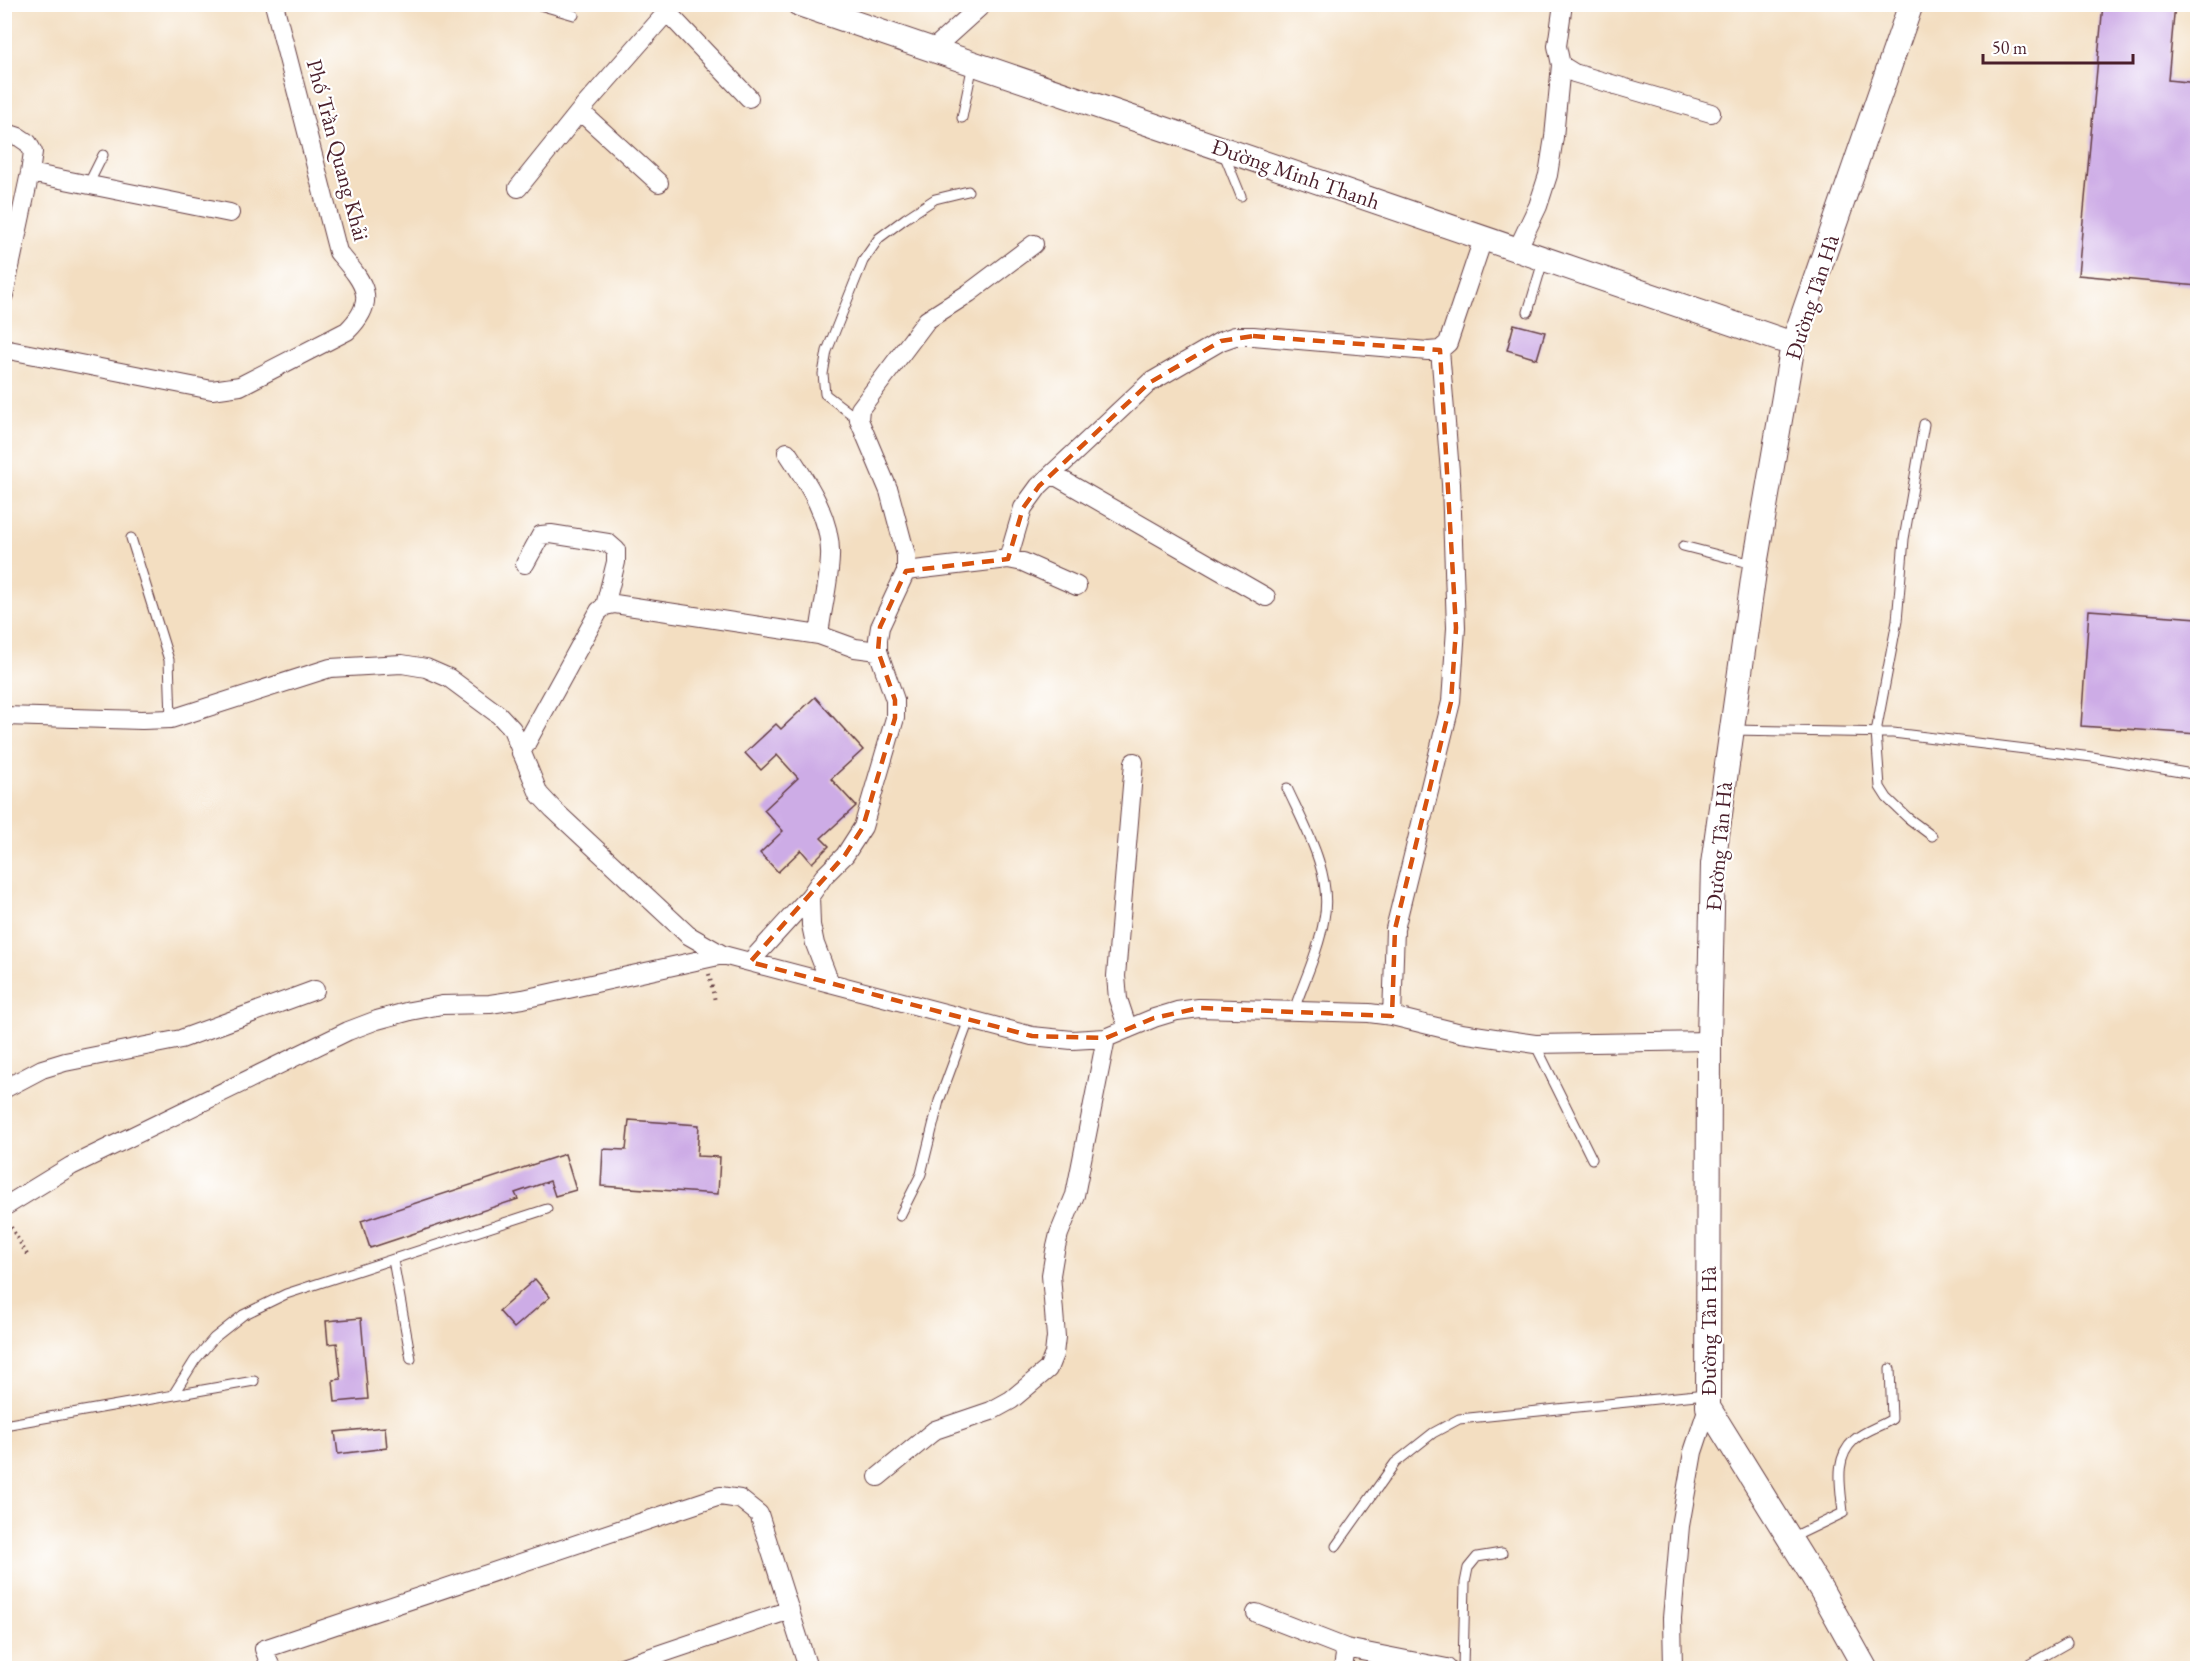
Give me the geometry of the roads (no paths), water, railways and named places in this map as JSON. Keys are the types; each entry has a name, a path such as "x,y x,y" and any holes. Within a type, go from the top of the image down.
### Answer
{"main road":[{"name":"Đường Minh Thanh","path":"799,4 1793,344"},
{"name":"Đường Tân Hà","path":"1864,1668 1822,1591 1708,1400 1709,1041 1713,864 1755,565 1793,344 1911,4"}],"street":[{"name":"Phố Trần Quang Khải","path":"4,349 212,390 240,386 251,381 347,331 360,319 366,305 365,289 338,252 274,4"},
{"path":"932,50 983,4"},
{"path":"1517,250 1538,206 1548,175 1561,65 1557,46 1563,4"},
{"path":"518,188 580,111 670,8 749,98"},
{"path":"1561,65 1574,73 1711,113"},
{"path":"580,111 659,183"},
{"path":"4,132 28,143 33,152 4,295"},
{"path":"30,173 231,213"},
{"path":"1008,559 1023,508 1039,486 1149,383 1221,341 1235,336 1428,351 1440,350 1448,343 1483,239"},
{"path":"750,962 845,855 863,827 895,718 895,700 878,651 880,627 906,571 906,555 889,491 859,420 860,409 927,320 969,293 1034,244"},
{"path":"1392,1016 1395,929 1452,702 1456,617 1451,484 1440,350"},
{"path":"787,452 805,478 819,507 829,542 828,574 819,634"},
{"path":"1052,474 1266,597"},
{"path":"525,564 541,535 550,534 608,543 616,550 616,562 605,606"},
{"path":"906,571 1008,559 1023,562 1077,586"},
{"path":"521,753 599,611 605,606 615,604 819,634 855,648 878,651"},
{"path":"4,716 142,720 171,718 330,668 402,664 426,668 449,678 499,715 512,729 539,794 714,957"},
{"path":"1128,1029 1118,999 1116,976 1134,762"},
{"path":"810,896 811,925 815,944 830,983"},
{"path":"4,1207 71,1166 348,1031 377,1020 442,1005 490,1004 523,999 714,957 750,962 1032,1036 1072,1040 1106,1038 1177,1011 1199,1008 1369,1012 1461,1033 1535,1044 1709,1041"},
{"path":"4,1089 42,1069 65,1062 181,1039 315,990"},
{"path":"878,1477 935,1430 1001,1406 1048,1369 1054,1354 1056,1337 1051,1275 1054,1251 1075,1196 1106,1038"},
{"path":"1673,1668 1672,1618 1680,1526 1693,1452 1708,1400"},
{"path":"271,1668 264,1649 720,1496 740,1499 759,1514 808,1668"},
{"path":"619,1668 790,1610"},
{"path":"1256,1613 1346,1648 1443,1668"},
{"path":"1343,1668 1346,1648"}],"lane":[{"path":"536,4 574,15"},
{"path":"962,118 973,64"},
{"path":"1222,149 1241,195"},
{"path":"88,185 103,155"},
{"path":"859,420 825,394 823,374 827,351 863,261 879,238 906,219 935,200 968,191"},
{"path":"1528,312 1544,259"},
{"path":"1924,424 1904,539 1897,621 1876,732 1880,787 1887,798 1908,818 1932,836"},
{"path":"131,538 169,660 171,718"},
{"path":"1683,546 1755,565"},
{"path":"1732,730 1876,732 2092,756 2198,775"},
{"path":"1287,788 1321,871 1325,894 1325,918 1294,1011"},
{"path":"900,1216 921,1174 939,1101 969,1020"},
{"path":"1535,1044 1592,1159"},
{"path":"173,1395 195,1360 214,1338 243,1315 286,1294 547,1209"},
{"path":"393,1260 411,1359"},
{"path":"1789,1539 1843,1513 1839,1465 1844,1453 1855,1440 1892,1419 1890,1369"},
{"path":"4,1425 254,1381"},
{"path":"1336,1546 1395,1463 1433,1433 1459,1419 1708,1400"},
{"path":"1463,1668 1465,1583 1468,1568 1477,1557 1502,1553"},
{"path":"2023,1668 2067,1643"}]}
